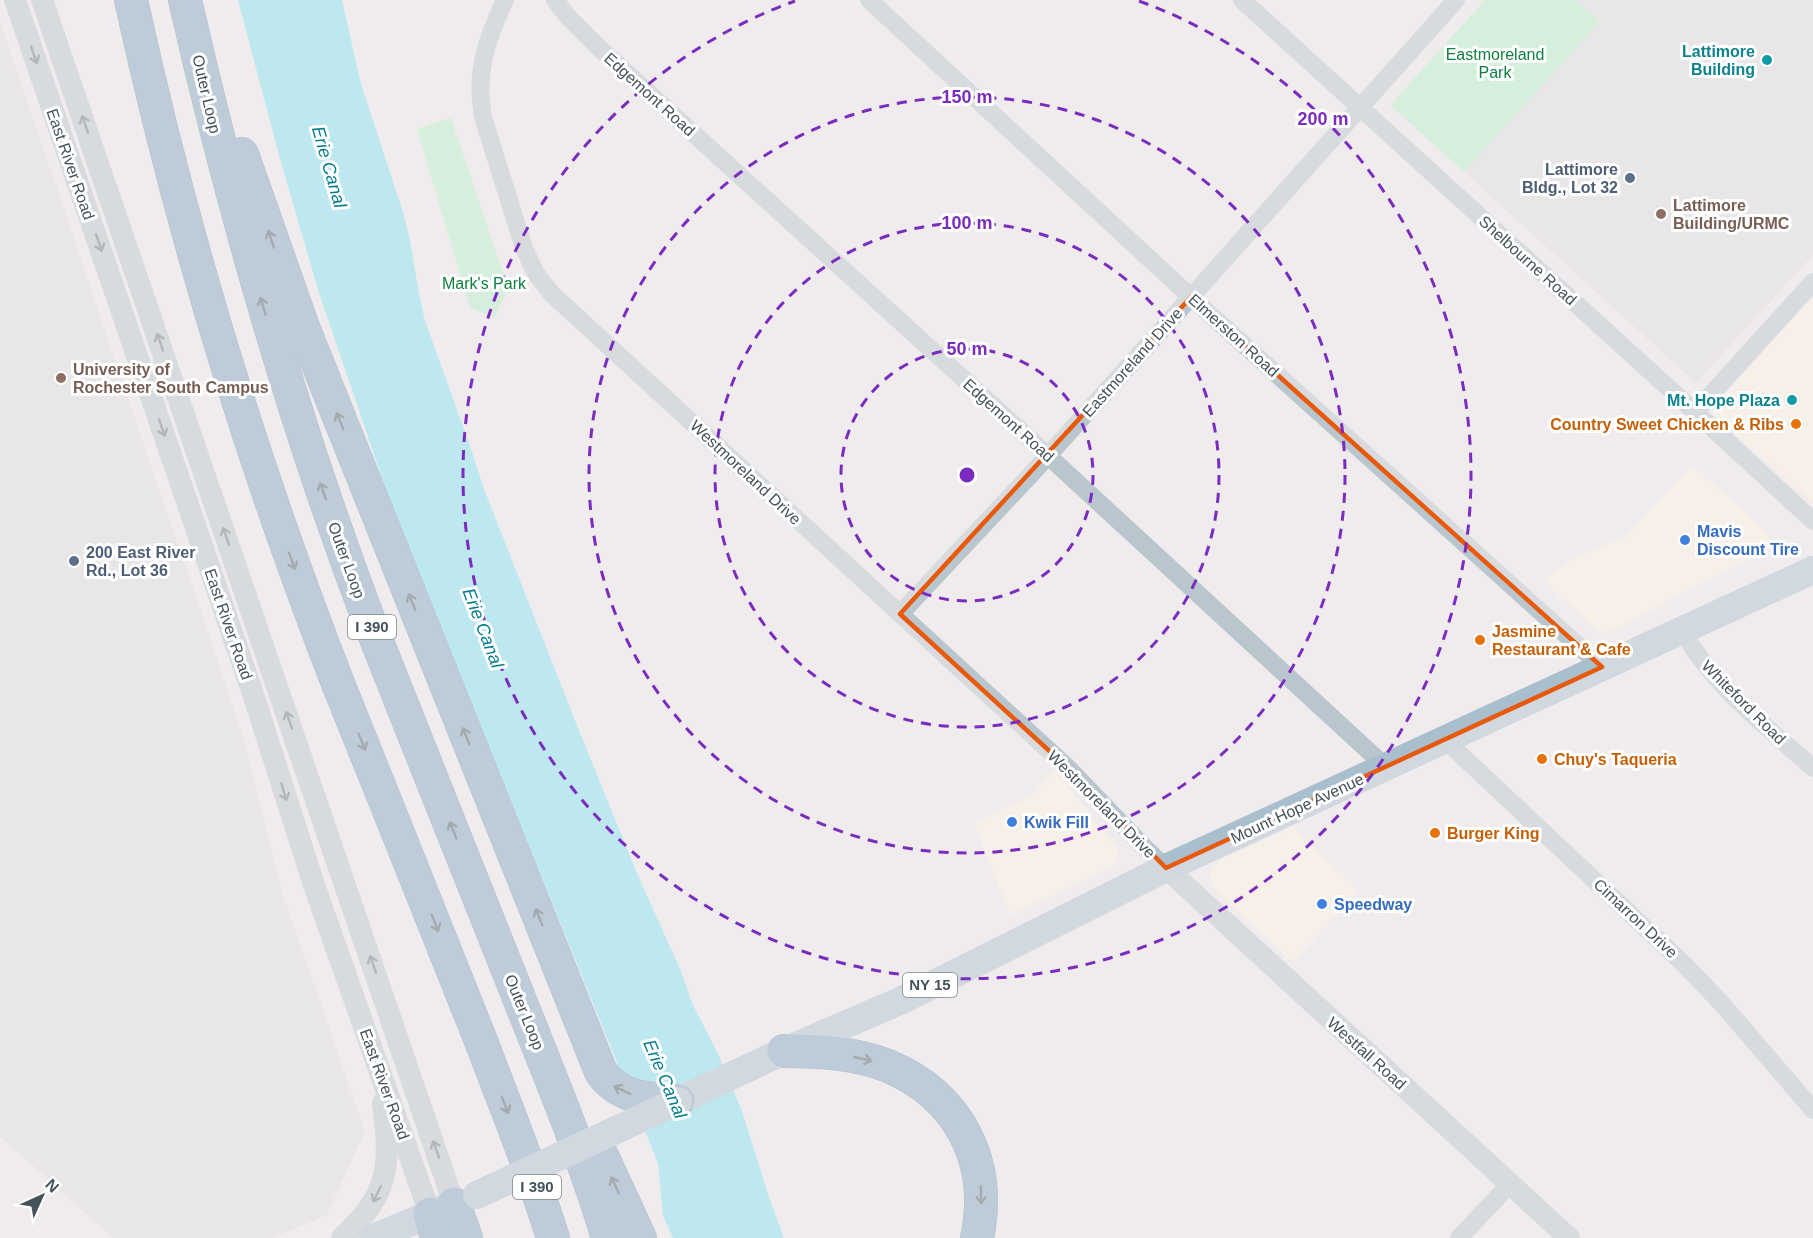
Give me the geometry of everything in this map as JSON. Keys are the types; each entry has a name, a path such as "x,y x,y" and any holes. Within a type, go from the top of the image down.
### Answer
{"highway":[{"path":"108,0 181,269 227,397 274,511"},
{"name":"I 390","path":"131,0 160,125 192,245 239,404 274,511 336,677 518,1137 553,1238"},
{"path":"187,0 303,327 601,1072 611,1084 633,1095 655,1100 678,1101"},
{"name":"Outer Loop","path":"187,0 212,118 238,217 300,424 365,608 573,1134 608,1238"},
{"path":"471,877 640,1238"},
{"path":"784,1051 831,1053 873,1061 911,1078 944,1104 962,1127 975,1155 981,1186 977,1238"},
{"path":"450,1213 466,1238"}],"main road":[{"name":"Mount Hope Avenue","path":"784,1051 900,1001 1166,868 1813,570"},
{"name":"NY 15","path":"373,1238 450,1213 784,1051"}],"street":[{"name":"East River Road","path":"15,0 256,703 313,883 375,1054 450,1213"},
{"name":"East River Road","path":"42,0 450,1213"},
{"name":"Westmoreland Drive","path":"504,0 486,46 479,83 480,102 524,248 536,274 552,294 1069,769 1166,868"},
{"name":"Edgemont Road","path":"555,0 568,17 596,45 1386,767"},
{"name":"Elmerston Road","path":"869,0 1191,297 1602,668"},
{"name":"Shelbourne Road","path":"1242,0 1813,521"},
{"name":"Eastmoreland Drive","path":"900,614 1191,297 1456,0"},
{"path":"1695,412 1813,282"},
{"name":"Whiteford Road","path":"1682,630 1711,673 1813,768"},
{"name":"Cimarron Drive","path":"1444,740 1686,966 1723,1005 1813,1110"},
{"name":"Westfall Road","path":"1166,868 1569,1238"},
{"path":"342,1238 359,1222 372,1204 385,1173 387,1150 384,1111 375,1054"},
{"path":"1459,1238 1510,1184"}],"highlighted area":[{"path":"1191,297 1602,667 1166,868 1069,769 900,614"}],"shaded area":[{"name":"Lattimore Building/URMC","path":"1576,0 1813,0 1813,255 1696,383 1464,172 1600,22"},
{"name":"University of Rochester South Campus","path":"0,21 243,736 283,895 365,1131 327,1215 272,1238 113,1238 0,1136"},
{"path":"1813,297 1813,503 1714,414 1718,402"},
{"path":"1692,466 1741,507 1774,541 1767,551 1609,632 1598,630 1553,590 1546,578 1568,561 1623,538"},
{"path":"1055,771 1068,784 1084,808 1114,844 1118,850 1118,857 1116,863 1111,867 1010,915 974,822 1032,796"},
{"path":"1293,827 1359,891 1292,962 1218,893 1210,877 1220,860"}],"green space":[{"name":"Eastmoreland Park","path":"1485,0 1576,0 1600,22 1464,172 1390,105"},
{"name":"Mark's Park","path":"451,118 508,288 495,317 470,308 417,129"}],"water":[{"name":"Erie Canal","path":"238,0 342,0 361,84 404,215 425,321 484,489 636,871 680,969 693,1005 719,1056 742,1111 784,1238 673,1238 663,1216 658,1163 397,522 319,293 280,159"}],"place":[{"name":"Lattimore Building","path":"1767,60"},
{"name":"Lattimore Bldg., Lot 32","path":"1630,178"},
{"name":"Lattimore Building/URMC","path":"1661,214"},
{"name":"University of Rochester South Campus","path":"61,378"},
{"name":"Mt. Hope Plaza","path":"1792,400"},
{"name":"Country Sweet Chicken & Ribs","path":"1796,424"},
{"name":"Mavis Discount Tire","path":"1685,540"},
{"name":"200 East River Rd., Lot 36","path":"74,561"},
{"name":"Jasmine Restaurant & Cafe","path":"1480,640"},
{"name":"Chuy's Taqueria","path":"1542,759"},
{"name":"Kwik Fill","path":"1012,822"},
{"name":"Burger King","path":"1435,833"},
{"name":"Speedway","path":"1322,904"}]}
